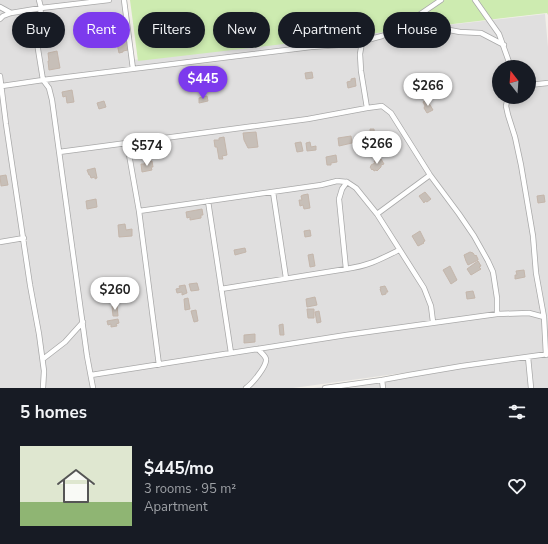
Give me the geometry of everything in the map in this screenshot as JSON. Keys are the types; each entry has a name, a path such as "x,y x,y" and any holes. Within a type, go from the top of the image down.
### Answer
{"street":[{"path":"39,0 41,8 37,43 43,80 49,88 52,100 87,356 93,388"},
{"path":"0,19 11,13 109,0"},
{"path":"124,0 133,69"},
{"path":"423,12 441,0"},
{"path":"475,0 499,34 508,60"},
{"path":"0,7 11,13"},
{"path":"451,30 481,33 504,45"},
{"path":"2,86 303,48"},
{"path":"355,48 360,54"},
{"path":"361,48 361,71 368,108"},
{"path":"0,76 30,285 39,334 44,371 43,388"},
{"path":"536,84 548,83"},
{"path":"325,388 547,355 544,318 536,273 533,236 521,165 515,137 508,116 506,104"},
{"path":"59,152 308,120 382,106 391,113 430,175 467,224 488,261 493,272 497,298 497,314"},
{"path":"127,143 139,211 159,365"},
{"path":"377,214 430,175"},
{"path":"139,211 321,185 337,181 347,182 356,188 377,214 424,288 433,322"},
{"path":"346,269 339,199 342,189 347,182"},
{"path":"273,192 286,278"},
{"path":"208,201 231,353"},
{"path":"0,242 24,238"},
{"path":"221,289 360,267 377,262 399,250"},
{"path":"91,375 433,322 497,314 529,313 544,318"},
{"path":"42,359 65,342 83,322"},
{"path":"246,388 256,378 266,363 264,356 258,349"},
{"path":"528,357 531,388"},
{"path":"382,380 383,388"}],"shaded area":[{"path":"0,0 126,0 127,12 73,12 73,48 130,48 130,34 133,60 240,48 270,48 270,45 278,44 278,48 375,48 375,33 383,32 383,48 451,48 451,24 545,14 548,47 548,353 293,388 0,388"},
{"path":"548,355 548,388 313,388 382,380"}],"green space":[{"path":"130,0 548,0 548,15 547,13 451,24 451,12 383,12 383,32 375,33 375,12 278,12 278,45 270,46 270,12 213,12 213,48 249,48 138,61"}],"building":[{"path":"118,48 127,48 128,50 123,51 119,53"},
{"path":"57,51 60,68 49,70 48,53"},
{"path":"312,72 313,78 306,79 305,73"},
{"path":"355,78 356,86 348,88 347,82"},
{"path":"72,90 74,102 67,103 66,96 63,97 62,92"},
{"path":"207,96 208,101 199,103 199,98"},
{"path":"427,100 433,110 427,113 423,102"},
{"path":"104,101 106,107 99,109 97,103"},
{"path":"370,129 374,129 375,139 371,140"},
{"path":"256,132 258,147 248,148 244,140 243,133"},
{"path":"351,136 352,143 339,146 338,138"},
{"path":"224,137 227,155 222,156 223,159 219,159 214,140 219,140 219,138"},
{"path":"301,142 303,151 297,152 295,143"},
{"path":"310,142 311,147 316,146 316,150 307,151 306,143"},
{"path":"336,155 337,162 327,165 326,157"},
{"path":"381,159 384,164 381,165 377,171 372,170 370,167 375,163 374,161"},
{"path":"152,161 152,170 142,172 141,164"},
{"path":"95,168 97,178 95,179 95,177 91,178 87,170"},
{"path":"6,175 8,185 1,186 0,176"},
{"path":"425,192 431,199 427,202 425,201 424,203 419,196"},
{"path":"308,194 310,208 304,209 303,205 300,206 299,200 302,200 301,196"},
{"path":"544,195 545,202 538,203 537,196"},
{"path":"96,199 97,207 87,209 86,201"},
{"path":"202,209 203,215 201,215 201,218 190,220 190,217 187,218 186,212"},
{"path":"125,224 126,230 132,229 132,236 119,237 118,225"},
{"path":"310,230 311,236 305,237 304,231"},
{"path":"420,231 425,241 418,246 412,236"},
{"path":"245,248 246,252 235,255 234,250"},
{"path":"470,252 475,256 476,255 478,260 468,265 464,255"},
{"path":"313,254 315,266 310,267 308,255"},
{"path":"478,261 481,269 471,275 467,269"},
{"path":"450,266 457,280 451,284 443,270"},
{"path":"524,270 525,277 515,279 515,275 517,275 516,271"},
{"path":"197,283 199,290 191,291 189,284"},
{"path":"185,285 187,293 182,295 182,292 177,293 176,289 180,288 179,286"},
{"path":"385,286 388,292 382,295 380,287"},
{"path":"473,291 475,298 467,299 466,292"},
{"path":"315,297 317,305 307,307 306,299"},
{"path":"188,298 190,309 185,310 184,299"},
{"path":"117,305 118,316 113,316 112,306"},
{"path":"307,309 314,309 314,318 308,318"},
{"path":"196,310 198,321 194,322 191,311"},
{"path":"319,311 321,322 317,323 315,312"},
{"path":"118,319 119,323 116,324 117,326 111,327 111,324 108,325 107,321"},
{"path":"283,324 284,335 280,335 279,325"},
{"path":"255,334 255,342 244,343 244,335"}]}
